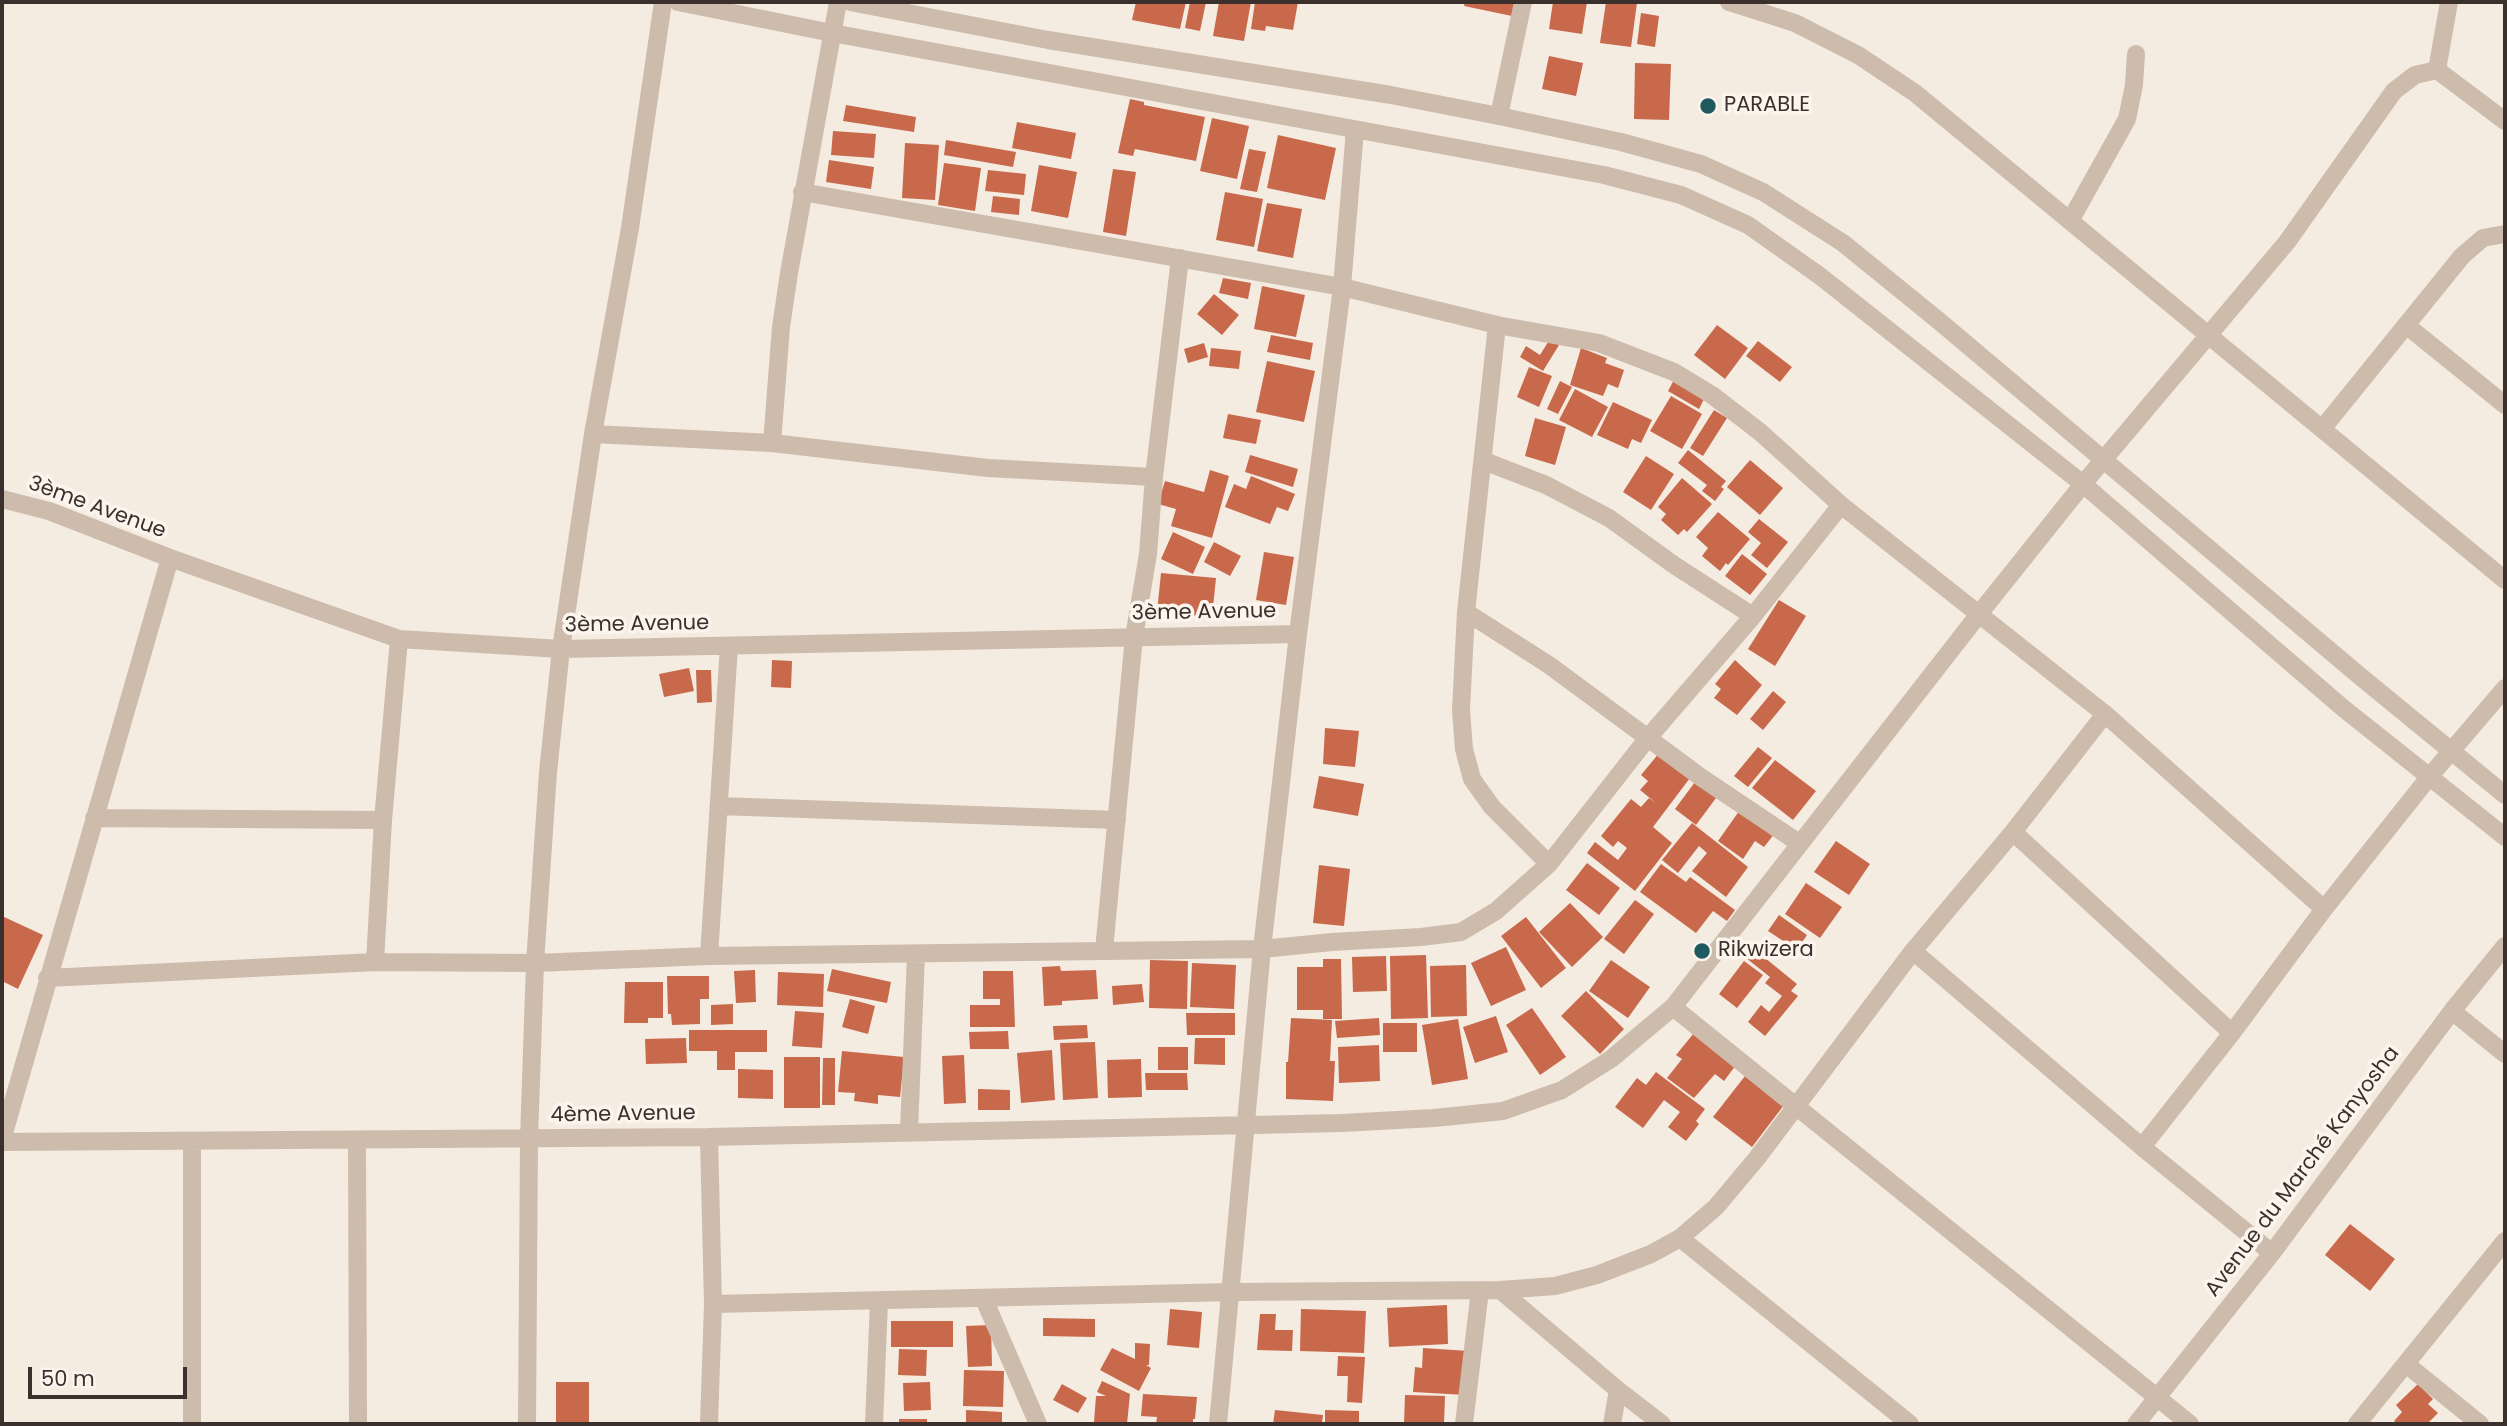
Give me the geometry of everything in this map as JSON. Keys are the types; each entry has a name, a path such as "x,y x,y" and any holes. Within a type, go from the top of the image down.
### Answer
{"street":[{"path":"527,1424 529,1139 535,963 548,772 561,649 593,434 630,228 663,2"},
{"path":"678,2 832,33 1604,174 1681,195 1748,225 1821,276 2082,484 2343,708 2505,837"},
{"path":"772,443 781,327 802,192 838,2"},
{"path":"850,2 1048,40 1391,95 1499,116 1621,142 1701,164 1763,192 1843,243 2030,396 2505,795"},
{"path":"1499,116 1524,2"},
{"path":"1729,2 1796,23 1858,55 1914,93 2505,580"},
{"path":"2449,2 2437,70 2505,121"},
{"path":"2070,222 2127,119 2134,85 2136,54"},
{"name":"4ème Avenue","path":"2,1141 529,1139 1421,1119 1503,1111 1562,1090 1611,1059 1673,1007 2082,484 2287,242 2394,91 2415,75 2437,70"},
{"path":"1218,1424 1262,949 1342,287 1355,130"},
{"path":"802,192 1342,287 1497,325 1599,344 1674,372 1712,395 1759,432 1841,505 2105,714 2324,909"},
{"path":"2322,429 2462,256 2483,238 2505,234"},
{"path":"1104,950 1134,637 1148,554 1154,477 1180,258"},
{"path":"1497,325 1466,612 1461,710 1464,749 1472,779 1492,807 1549,864"},
{"path":"2406,325 2505,405"},
{"path":"593,434 772,443 988,468 1154,477"},
{"path":"1484,461 1546,485 1609,518 1674,565 1753,616"},
{"name":"3ème Avenue","path":"2,499 49,511 170,558 399,639 561,649 1298,634"},
{"path":"47,978 374,962 535,963 709,956 1262,949 1461,932 1496,911 1549,864 1647,739 1753,616 1841,505"},
{"path":"2,1141 170,558"},
{"path":"1466,612 1549,665 1647,739 1799,843"},
{"path":"374,962 399,639"},
{"path":"709,956 729,646"},
{"path":"2142,1147 2232,1033 2324,909 2430,776 2505,688"},
{"path":"713,1304 1232,1292 1500,1290 1555,1286 1597,1275 1651,1254 1680,1237 1716,1207 1757,1158 1913,951 2013,832 2105,714"},
{"path":"719,806 1117,820"},
{"path":"94,818 383,820"},
{"path":"2013,832 2232,1033"},
{"name":"Avenue du Marché Kanyosha","path":"2136,1424 2273,1253 2452,1011 2505,946"},
{"path":"1913,951 2142,1147 2273,1253"},
{"path":"909,1131 916,954"},
{"path":"1673,1007 2190,1424"},
{"path":"2452,1011 2505,1054"},
{"path":"709,1136 713,1304 709,1424"},
{"path":"357,1140 358,1424"},
{"path":"192,1141 192,1424"},
{"path":"1680,1237 1910,1424"},
{"path":"2357,1424 2504,1244"},
{"path":"1464,1424 1480,1290"},
{"path":"1500,1290 1662,1424"},
{"path":"984,1299 1038,1424"},
{"path":"874,1424 879,1301"},
{"path":"2406,1364 2480,1424"},
{"path":"1612,1424 1618,1390"}],"building":[{"path":"1136,2 1186,2 1180,29 1132,20"},
{"path":"1190,2 1206,2 1200,31 1185,28"},
{"path":"1219,2 1251,2 1244,41 1213,36"},
{"path":"1255,2 1298,2 1293,30 1266,26 1265,31 1251,29"},
{"path":"1465,2 1515,2 1512,16 1464,6"},
{"path":"1553,2 1587,2 1582,34 1549,29"},
{"path":"1606,2 1637,3 1631,47 1600,43"},
{"path":"1641,13 1659,16 1655,47 1637,44"},
{"path":"1549,56 1583,63 1576,96 1542,89"},
{"path":"1635,63 1671,64 1669,120 1634,119"},
{"path":"1130,99 1144,102 1144,105 1205,117 1196,161 1135,149 1133,156 1118,153"},
{"path":"846,105 916,117 914,132 843,121"},
{"path":"1212,118 1249,126 1237,179 1200,171"},
{"path":"1017,122 1076,133 1071,159 1012,148"},
{"path":"833,131 876,134 874,158 831,155"},
{"path":"1278,135 1336,148 1325,200 1267,188"},
{"path":"946,140 1016,152 1013,167 944,155"},
{"path":"905,143 939,145 935,200 902,198"},
{"path":"1249,149 1266,152 1257,192 1240,189"},
{"path":"829,160 874,167 871,189 826,182"},
{"path":"944,163 981,168 975,211 938,205"},
{"path":"1039,165 1077,172 1068,218 1031,211"},
{"path":"1113,169 1136,172 1126,236 1103,232"},
{"path":"988,170 1026,174 1024,195 985,191"},
{"path":"1225,192 1263,199 1254,247 1216,240"},
{"path":"993,196 1020,199 1019,215 991,212"},
{"path":"1267,203 1302,209 1293,258 1257,251"},
{"path":"1223,278 1251,283 1248,299 1219,293"},
{"path":"1262,286 1305,295 1296,337 1254,329"},
{"path":"1214,294 1239,315 1222,335 1197,314"},
{"path":"1717,325 1748,348 1725,379 1694,355"},
{"path":"1271,335 1313,343 1310,360 1267,352"},
{"path":"1550,339 1559,345 1543,371 1520,357 1526,346 1540,355"},
{"path":"1758,341 1792,367 1780,382 1746,356"},
{"path":"1204,343 1208,357 1188,363 1184,349"},
{"path":"1211,348 1241,351 1239,369 1209,366"},
{"path":"1581,348 1607,358 1605,363 1624,370 1618,388 1608,384 1603,396 1570,385"},
{"path":"1267,361 1315,371 1304,422 1256,412"},
{"path":"1529,367 1552,376 1539,407 1517,397"},
{"path":"1675,378 1706,395 1699,409 1668,391"},
{"path":"1560,381 1572,387 1558,414 1547,409"},
{"path":"1575,389 1608,407 1592,437 1559,420"},
{"path":"1671,396 1702,414 1682,449 1650,431"},
{"path":"1613,402 1652,420 1641,443 1632,439 1628,449 1597,435"},
{"path":"1714,410 1727,418 1703,456 1690,448"},
{"path":"1228,414 1261,420 1256,444 1223,438"},
{"path":"1535,418 1566,427 1555,465 1525,456"},
{"path":"1688,450 1726,481 1721,487 1724,489 1715,501 1702,491 1707,485 1678,463"},
{"path":"1250,455 1298,469 1293,487 1245,472"},
{"path":"1646,456 1674,474 1651,510 1623,492"},
{"path":"1750,460 1783,488 1760,515 1727,487"},
{"path":"1210,470 1229,476 1212,538 1171,526 1176,509 1158,504 1165,481 1204,492"},
{"path":"1251,476 1295,494 1288,511 1277,507 1270,524 1225,507 1234,484 1246,489"},
{"path":"1682,478 1712,504 1687,532 1684,529 1678,535 1661,520 1666,514 1658,507"},
{"path":"1718,512 1750,539 1720,571 1702,556 1708,548 1696,537"},
{"path":"1759,519 1788,542 1767,568 1751,555 1761,543 1748,532"},
{"path":"1173,532 1205,547 1193,574 1161,559"},
{"path":"1214,542 1241,556 1230,576 1204,562"},
{"path":"1264,552 1294,557 1286,605 1256,600"},
{"path":"1742,554 1767,574 1750,595 1725,576"},
{"path":"1161,573 1216,578 1212,617 1157,612"},
{"path":"1779,600 1806,616 1775,666 1748,649"},
{"path":"772,660 792,661 791,688 771,687"},
{"path":"1735,660 1762,685 1737,715 1714,698 1721,689 1715,684"},
{"path":"689,668 694,691 664,697 659,674"},
{"path":"696,670 711,670 712,702 697,703"},
{"path":"1773,691 1786,702 1763,730 1750,719"},
{"path":"1325,728 1359,731 1355,767 1323,764"},
{"path":"1758,747 1772,758 1748,787 1734,776"},
{"path":"1660,752 1690,778 1653,827 1672,843 1635,891 1587,853 1595,842 1618,860 1627,848 1618,841 1613,847 1601,836 1631,799 1641,807 1649,798 1656,803 1640,790 1648,781 1641,775"},
{"path":"1775,760 1816,791 1793,820 1752,788"},
{"path":"1319,776 1364,784 1358,816 1313,808"},
{"path":"1695,782 1716,798 1696,825 1675,809"},
{"path":"1742,807 1775,833 1764,847 1755,841 1743,859 1718,841"},
{"path":"1692,823 1748,867 1726,897 1692,871 1707,853 1699,846 1678,873 1662,860"},
{"path":"1836,841 1870,864 1849,895 1814,872"},
{"path":"1587,863 1620,888 1599,915 1566,890"},
{"path":"1661,864 1686,882 1690,877 1735,910 1727,921 1713,911 1696,933 1640,892"},
{"path":"1319,865 1350,869 1344,926 1313,923"},
{"path":"1806,883 1842,907 1820,938 1785,914"},
{"path":"1635,900 1654,914 1624,954 1604,939"},
{"path":"1570,903 1603,937 1572,967 1539,932"},
{"path":"1779,915 1807,935 1797,950 1768,931"},
{"path":"2,916 43,935 18,989 2,981"},
{"path":"1526,917 1566,968 1541,988 1501,936"},
{"path":"1506,947 1526,990 1491,1006 1471,963"},
{"path":"1754,949 1797,984 1791,991 1798,996 1765,1036 1748,1022 1761,1005 1769,1012 1782,996 1765,983 1770,977 1746,958"},
{"path":"1426,955 1428,1018 1391,1019 1390,956"},
{"path":"1386,956 1387,991 1353,992 1352,957"},
{"path":"1323,959 1341,959 1342,1019 1323,1019 1323,1010 1297,1010 1297,967 1323,967"},
{"path":"1150,960 1188,961 1187,1009 1149,1008"},
{"path":"1611,960 1650,987 1628,1018 1589,991"},
{"path":"1744,961 1763,975 1737,1008 1719,994"},
{"path":"1192,963 1236,965 1234,1009 1190,1007"},
{"path":"1466,965 1467,1016 1431,1017 1430,966"},
{"path":"1060,966 1061,971 1096,970 1098,999 1062,1001 1062,1005 1044,1006 1042,967"},
{"path":"832,969 891,982 887,1003 827,991"},
{"path":"755,970 756,1002 736,1003 734,971"},
{"path":"983,971 1013,971 1015,1027 970,1027 970,1005 1000,1005 1000,999 983,999"},
{"path":"778,972 824,974 823,1007 777,1005"},
{"path":"667,976 709,976 709,999 700,999 700,1024 672,1025 671,1014 668,1014"},
{"path":"625,982 663,982 663,1018 648,1018 648,1023 624,1023"},
{"path":"1142,984 1144,1002 1113,1005 1112,986"},
{"path":"1586,991 1624,1029 1600,1054 1561,1016"},
{"path":"850,999 875,1006 868,1034 842,1027"},
{"path":"733,1004 733,1024 711,1025 711,1005"},
{"path":"1532,1008 1566,1057 1540,1075 1506,1025"},
{"path":"795,1011 824,1013 822,1048 792,1046"},
{"path":"1186,1013 1235,1013 1235,1035 1187,1035"},
{"path":"1496,1016 1508,1052 1475,1063 1463,1027"},
{"path":"1291,1018 1332,1020 1330,1061 1335,1061 1333,1101 1286,1099 1286,1062"},
{"path":"1379,1018 1380,1035 1337,1038 1335,1021"},
{"path":"1458,1019 1468,1079 1432,1085 1422,1025"},
{"path":"1383,1023 1417,1023 1417,1052 1383,1052"},
{"path":"1087,1025 1088,1038 1054,1040 1053,1026"},
{"path":"689,1030 767,1030 767,1052 735,1052 735,1070 717,1070 717,1051 689,1051"},
{"path":"1008,1031 1009,1049 970,1049 969,1032"},
{"path":"1694,1033 1736,1065 1724,1081 1715,1074 1694,1098 1667,1078 1682,1059 1676,1055"},
{"path":"686,1038 687,1063 646,1064 645,1039"},
{"path":"1195,1038 1225,1038 1225,1065 1194,1064"},
{"path":"1095,1042 1098,1098 1063,1100 1060,1043"},
{"path":"1379,1045 1380,1081 1339,1083 1338,1047"},
{"path":"1158,1047 1188,1047 1188,1070 1158,1070"},
{"path":"1052,1050 1055,1100 1021,1103 1017,1053"},
{"path":"842,1051 904,1057 900,1097 878,1095 878,1104 854,1101 855,1093 838,1092"},
{"path":"964,1055 966,1103 944,1104 942,1056"},
{"path":"784,1057 820,1057 820,1108 784,1108"},
{"path":"823,1058 835,1058 835,1105 822,1105"},
{"path":"1141,1059 1142,1097 1108,1098 1107,1060"},
{"path":"738,1069 773,1070 773,1099 738,1098"},
{"path":"1656,1072 1705,1109 1696,1121 1699,1124 1686,1141 1668,1127 1680,1112 1664,1100 1643,1128 1615,1107 1637,1078 1646,1085"},
{"path":"1145,1073 1187,1073 1188,1090 1146,1090"},
{"path":"1745,1076 1784,1105 1752,1147 1713,1117"},
{"path":"978,1089 1010,1090 1010,1110 978,1110"},
{"path":"2350,1224 2395,1259 2370,1291 2325,1255"},
{"path":"1447,1305 1448,1344 1389,1347 1387,1308"},
{"path":"1170,1309 1202,1312 1199,1348 1167,1345"},
{"path":"1301,1309 1366,1311 1364,1353 1300,1351"},
{"path":"1260,1314 1276,1314 1275,1330 1293,1330 1292,1351 1257,1350"},
{"path":"1043,1318 1095,1319 1095,1337 1043,1336"},
{"path":"891,1321 953,1321 953,1347 891,1347"},
{"path":"991,1325 992,1366 968,1367 966,1326"},
{"path":"1135,1343 1150,1344 1149,1365 1146,1365 1151,1368 1139,1391 1100,1370 1112,1348 1135,1359"},
{"path":"1423,1348 1469,1351 1466,1395 1413,1392 1415,1367 1422,1368"},
{"path":"899,1349 927,1350 926,1376 898,1375"},
{"path":"1338,1356 1365,1357 1362,1403 1347,1402 1348,1376 1337,1376"},
{"path":"964,1370 1004,1371 1003,1407 963,1406"},
{"path":"1102,1381 1130,1394 1127,1424 1094,1422 1096,1396 1106,1396 1097,1392"},
{"path":"556,1382 589,1382 589,1422 556,1422"},
{"path":"930,1382 931,1410 904,1411 903,1383"},
{"path":"1062,1384 1087,1398 1078,1413 1053,1400"},
{"path":"2418,1384 2433,1399 2428,1404 2438,1413 2427,1424 2398,1424 2394,1421 2402,1412 2396,1405"},
{"path":"1143,1394 1197,1397 1193,1424 1156,1424 1157,1417 1141,1416"},
{"path":"1405,1395 1445,1396 1444,1424 1404,1424"},
{"path":"966,1410 1002,1412 1002,1424 966,1424"},
{"path":"1275,1410 1323,1415 1322,1424 1273,1424"},
{"path":"1325,1410 1359,1411 1359,1424 1325,1424"},
{"path":"899,1419 927,1419 927,1424 899,1424"}],"place":[{"name":"PARABLE","path":"1708,106"},
{"name":"Rikwizera","path":"1702,951"}]}
